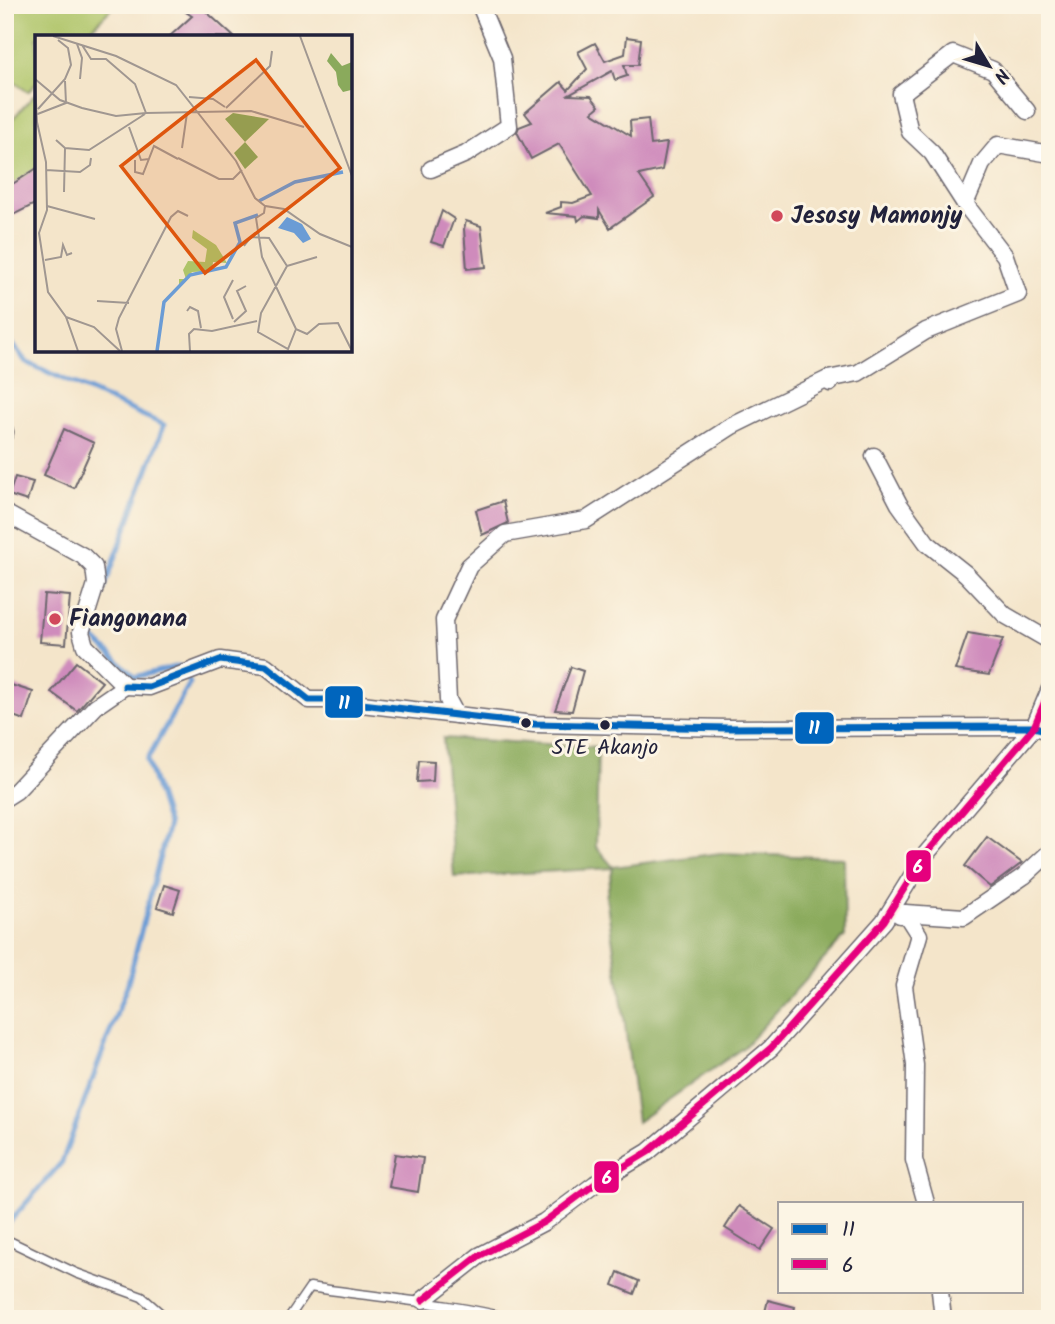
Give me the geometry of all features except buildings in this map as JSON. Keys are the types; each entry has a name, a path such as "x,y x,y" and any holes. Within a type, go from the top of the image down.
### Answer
{"street":[{"path":"431,169 466,154 509,125 502,58 480,5"},
{"path":"456,715 448,700 444,620 469,566 505,534 586,520 732,426 829,381 858,373 926,331 1017,294 1005,256 965,204 932,153 909,132 901,94 953,54 993,70 1027,111"},
{"path":"965,204 982,164 998,145 1050,154"},
{"path":"874,456 899,504 927,544 966,574 1005,615 1050,641"},
{"path":"5,513 83,556 94,567 96,584 81,632 85,646 125,686"},
{"path":"5,797 30,777 96,706 125,686 149,687 220,660 266,666 309,701 327,700 534,724 727,729 1042,729"},
{"path":"423,1300 479,1256 544,1222 594,1184 648,1152 771,1048 884,921 925,855 1042,729 1050,689"},
{"path":"884,921 905,913 964,917 1024,876 1050,852"},
{"path":"905,913 919,935 904,986 915,1065 914,1160 926,1202"},
{"path":"940,1292 943,1319"}],"lane":[{"path":"5,1240 76,1273 142,1297 167,1319"},
{"path":"288,1319 310,1287 360,1295 423,1300 513,1319"}],"green space":[{"path":"16,5 115,5 85,35 35,35 35,85 28,92 8,78 10,73 5,69 5,21"},
{"path":"35,94 35,202 25,205 5,168 5,127"},
{"path":"443,738 598,747 596,847 613,867 721,853 844,858 845,936 744,1047 637,1122 606,897 613,868 454,877"}],"waterway":[{"path":"5,12 10,5"},
{"path":"5,334 26,362 164,425 91,624"},
{"path":"5,1227 62,1162 128,983 168,825 147,760 190,683 179,666 135,677 88,633"}],"transit line":[{"name":"11","path":"125,686 149,687 220,660 266,666 309,700 534,724 727,728 1034,727 1050,731"},
{"name":"6","path":"423,1300 479,1256 544,1222 595,1184 648,1152 771,1048 884,921 925,855 1034,727 1050,689"}],"place":[{"name":"Jesosy Mamonjy","path":"777,216"},
{"name":"Fiangonana","path":"55,619"},
{"name":"STE Akanjo","path":"605,725"}]}
